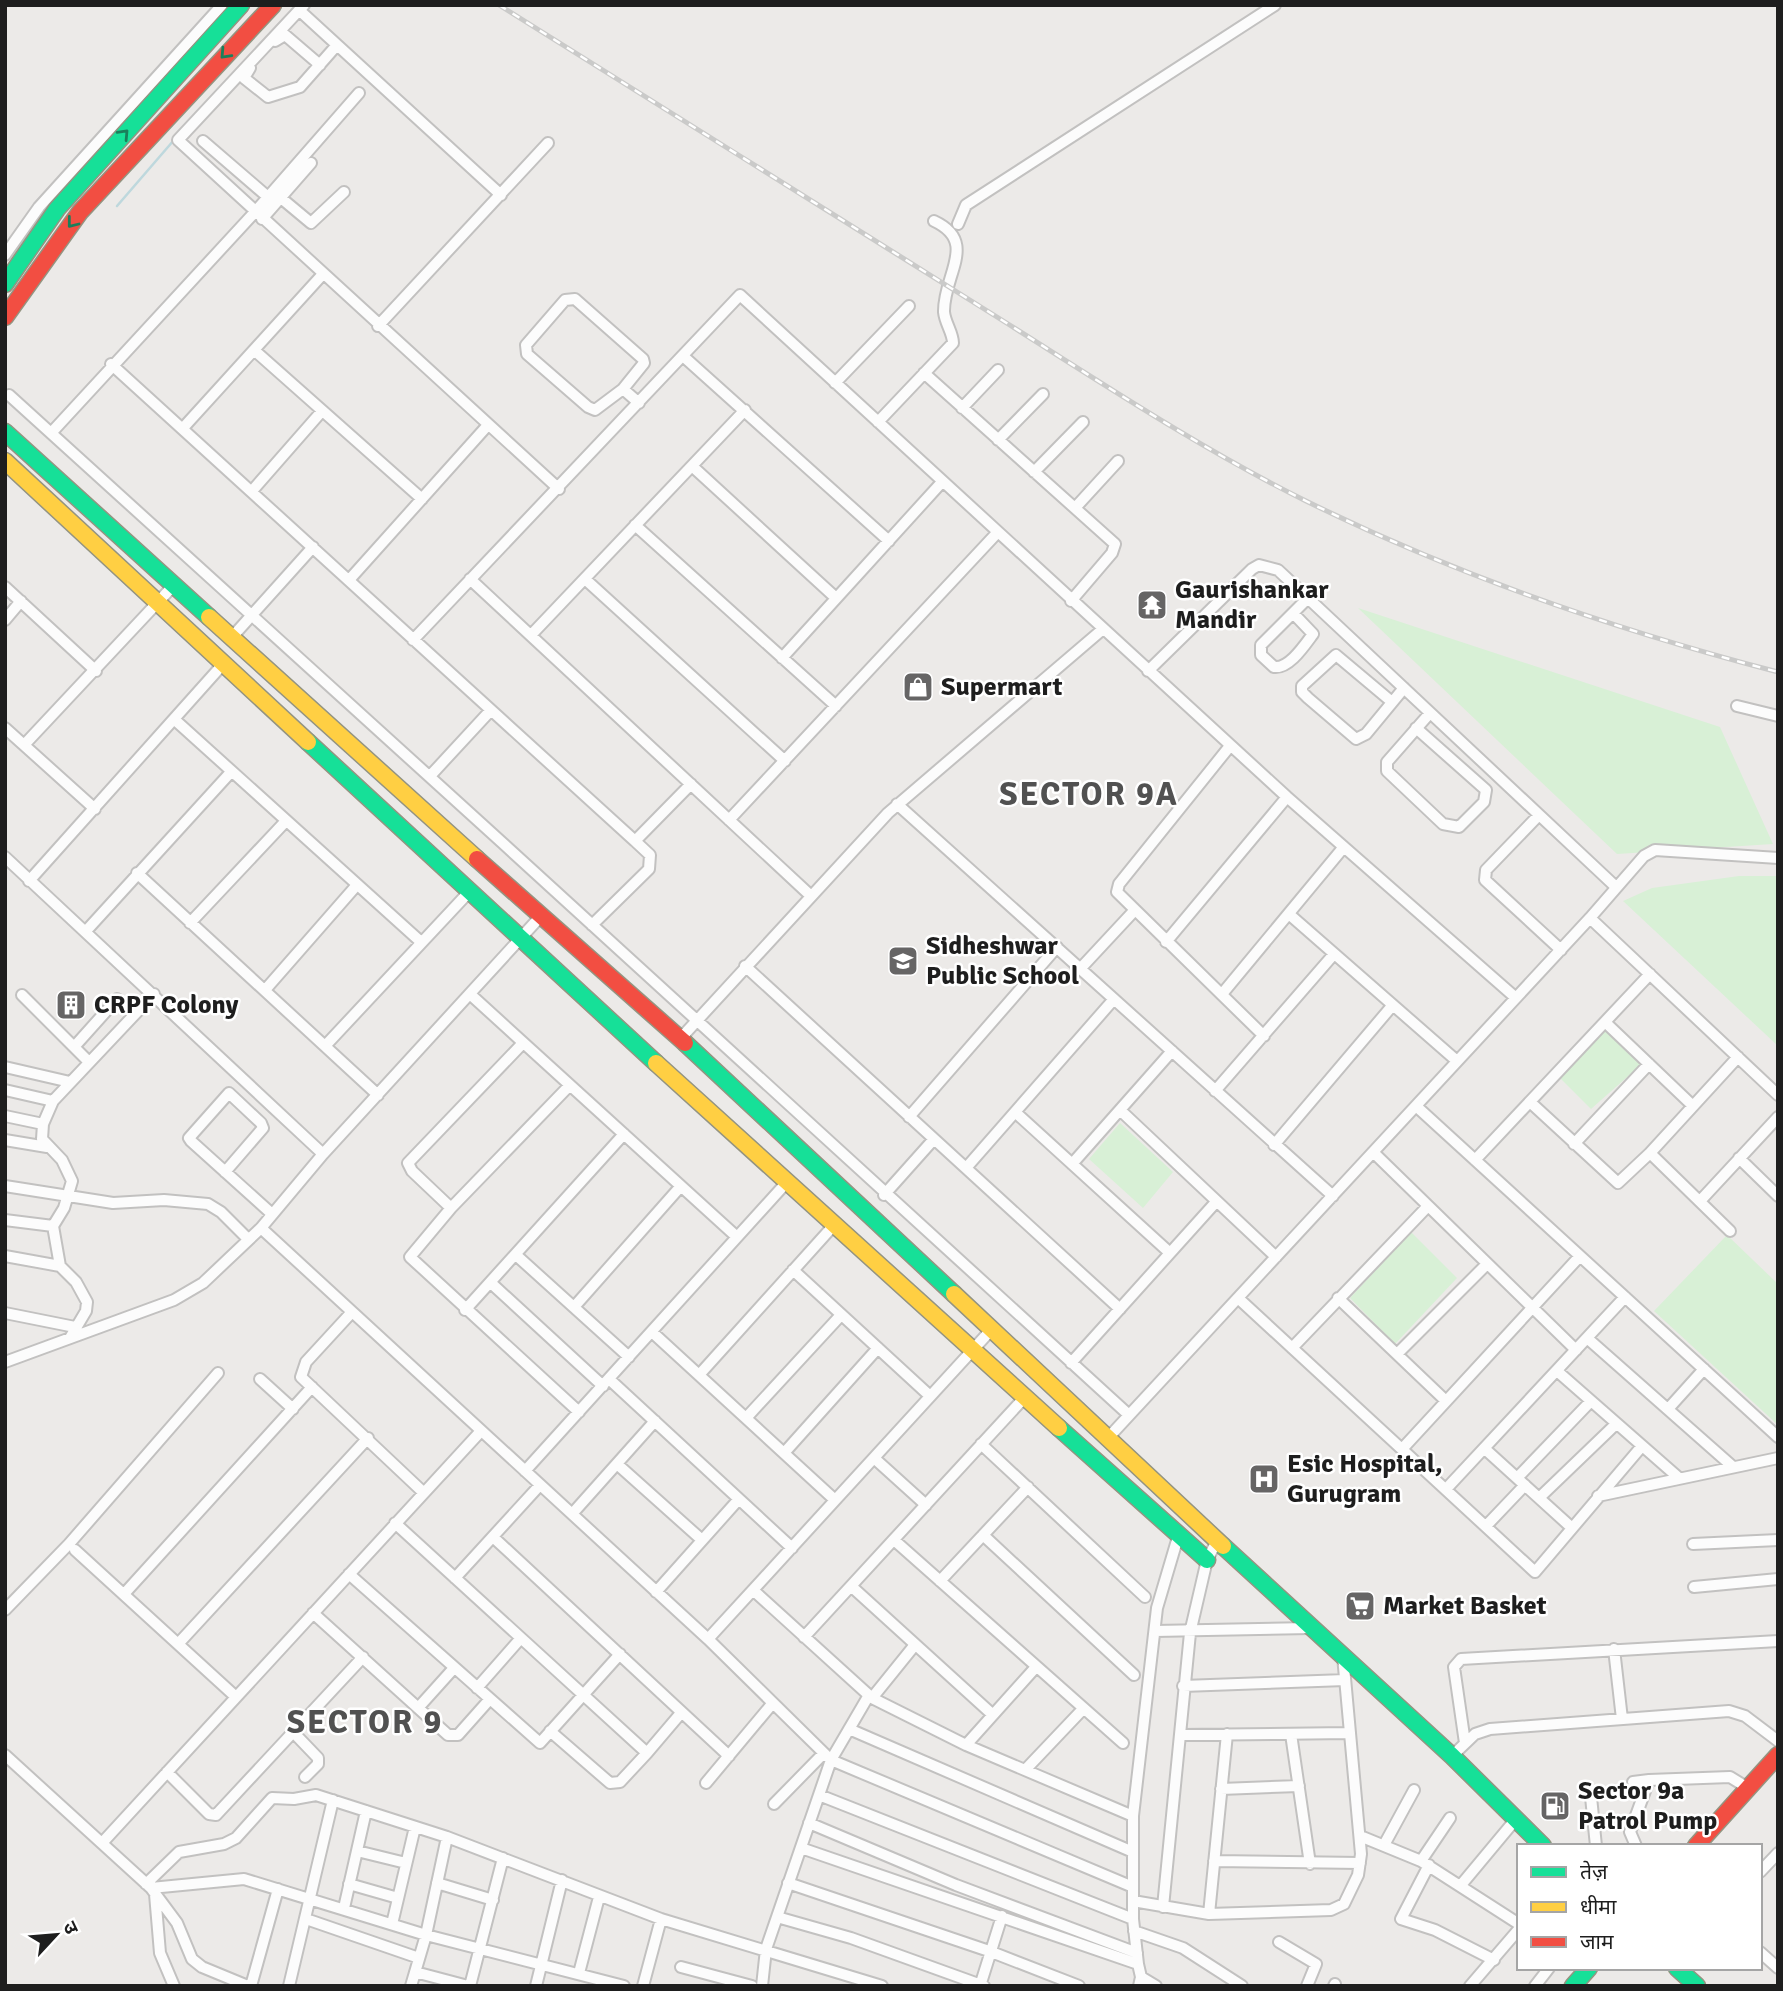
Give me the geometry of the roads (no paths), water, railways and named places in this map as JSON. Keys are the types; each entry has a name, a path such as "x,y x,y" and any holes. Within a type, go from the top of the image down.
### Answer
{"street":[{"path":"5,255 39,207 222,5"},
{"path":"5,284 57,209 241,5"},
{"path":"5,317 80,212 272,5"},
{"path":"960,218 983,194 1275,5"},
{"path":"501,195 337,44 301,7 178,140 559,489"},
{"path":"320,65 282,35 244,76 264,96 272,97 303,85 320,65 337,44"},
{"path":"258,216 268,197 359,93"},
{"path":"203,141 268,197"},
{"path":"378,326 548,143"},
{"path":"52,432 111,364 258,216 281,198 311,163"},
{"path":"281,198 311,223 344,192"},
{"path":"878,422 953,341 944,311 958,244 953,233 933,221"},
{"path":"183,428 323,274"},
{"path":"413,640 740,295 1147,671 1343,848 1516,998"},
{"path":"575,299 643,359 644,363 623,389 602,408 595,410 588,407 527,354 526,345 565,300 575,299"},
{"path":"835,383 909,306"},
{"path":"254,350 422,499"},
{"path":"682,356 889,541"},
{"path":"111,364 650,855 649,869 592,925"},
{"path":"962,408 998,370"},
{"path":"924,373 1112,540 1115,548 1071,601"},
{"path":"623,389 639,403"},
{"path":"998,440 1043,394"},
{"path":"9,395 253,613 884,1195 1129,1415"},
{"path":"533,634 745,410"},
{"path":"252,491 322,411"},
{"path":"1034,472 1083,422"},
{"path":"349,580 488,425"},
{"path":"5,432 540,917 680,1039 990,1330 1218,1539 1311,1629 1343,1654 1541,1844"},
{"path":"5,461 521,939 972,1351 1207,1560"},
{"path":"1075,508 1118,461"},
{"path":"692,466 836,598"},
{"path":"782,657 942,482"},
{"path":"635,526 836,706"},
{"path":"729,820 998,533"},
{"path":"233,636 313,547"},
{"path":"1147,671 1259,565 1278,570 1616,887"},
{"path":"470,579 533,634 811,896"},
{"path":"585,579 785,761"},
{"path":"24,745 174,585"},
{"path":"5,586 96,671"},
{"path":"1293,613 1312,635 1288,663 1282,668 1274,667 1261,655 1261,645 1293,613 1308,598"},
{"path":"5,620 21,601"},
{"path":"680,1039 897,804 1103,629"},
{"path":"1392,702 1336,655 1302,686 1302,692 1308,698 1356,739 1366,734 1404,688"},
{"path":"29,881 224,663"},
{"path":"1737,706 1778,716"},
{"path":"430,776 491,710"},
{"path":"1416,728 1486,790 1484,802 1459,827 1443,824 1387,771 1387,762 1416,728 1430,713"},
{"path":"175,720 421,942"},
{"path":"5,728 95,809"},
{"path":"1230,746 1119,884 1117,892 1166,943 1264,1035"},
{"path":"86,931 231,772"},
{"path":"635,841 691,784"},
{"path":"1166,943 1287,797"},
{"path":"897,804 1274,1146 1333,1196"},
{"path":"1539,815 1486,870 1485,880 1561,950"},
{"path":"190,923 285,822"},
{"path":"1222,994 1343,848"},
{"path":"1108,1438 1561,950 1643,856 1655,850 1778,858"},
{"path":"5,857 323,1154"},
{"path":"137,873 378,1095"},
{"path":"265,990 356,886"},
{"path":"326,1046 469,891"},
{"path":"1080,969 1134,911"},
{"path":"1290,915 1457,1061"},
{"path":"5,1362 188,1294 261,1228 323,1154 540,917"},
{"path":"1590,918 1778,1095"},
{"path":"909,1117 1057,947"},
{"path":"1215,1091 1334,954"},
{"path":"745,966 1120,1309"},
{"path":"1475,1160 1650,974"},
{"path":"60,1266 53,1226 69,1197 72,1181 70,1170 42,1139 43,1124 53,1101 153,994"},
{"path":"22,995 89,1062"},
{"path":"471,995 737,1237"},
{"path":"74,1047 117,999"},
{"path":"966,1168 1114,999"},
{"path":"1274,1146 1392,1006"},
{"path":"1606,1023 1693,1106"},
{"path":"451,1208 412,1171 408,1163 523,1043"},
{"path":"1072,1164 1171,1051"},
{"path":"1530,1102 1618,1183 1650,1153 1738,1057"},
{"path":"1574,1144 1649,1064"},
{"path":"5,1067 70,1082"},
{"path":"243,1079 189,1138 272,1214"},
{"path":"570,1085 451,1208 410,1256 579,1412"},
{"path":"5,1090 53,1101"},
{"path":"225,1172 263,1128 229,1093"},
{"path":"1416,1106 1778,1437"},
{"path":"1120,1110 1276,1257"},
{"path":"1015,1112 1170,1253"},
{"path":"5,1116 43,1124"},
{"path":"1700,1200 1778,1117"},
{"path":"466,1310 624,1134"},
{"path":"884,1195 934,1139"},
{"path":"5,1140 47,1147"},
{"path":"1373,1152 1576,1350"},
{"path":"1650,1153 1730,1231"},
{"path":"1740,1158 1778,1196"},
{"path":"525,1471 787,1182"},
{"path":"5,1185 113,1203 164,1200 208,1204 221,1212 247,1238"},
{"path":"574,1307 681,1186"},
{"path":"1071,1363 1216,1202"},
{"path":"1292,1348 1428,1206"},
{"path":"5,1220 53,1226"},
{"path":"699,1375 834,1225"},
{"path":"261,1228 708,1639 827,1757 1133,1887"},
{"path":"516,1255 629,1357"},
{"path":"5,1256 60,1266 76,1282 86,1302 86,1311 70,1338"},
{"path":"1403,1448 1580,1256"},
{"path":"1397,1354 1487,1264"},
{"path":"793,1270 930,1396"},
{"path":"491,1283 655,1421 792,1548"},
{"path":"1447,1488 1625,1297"},
{"path":"1238,1298 1535,1572 1642,1446"},
{"path":"1338,1298 1446,1401"},
{"path":"352,1312 301,1370 301,1377 424,1493"},
{"path":"5,1313 75,1327"},
{"path":"746,1418 841,1315"},
{"path":"708,1639 990,1330"},
{"path":"652,1332 835,1500"},
{"path":"1587,1338 1732,1466"},
{"path":"784,1453 878,1348"},
{"path":"1668,1409 1704,1369"},
{"path":"1557,1371 1679,1478"},
{"path":"5,1610 69,1544 218,1373"},
{"path":"260,1379 293,1409"},
{"path":"124,1594 312,1387"},
{"path":"804,1637 1024,1398"},
{"path":"1486,1526 1521,1481 1591,1401"},
{"path":"572,1514 655,1421"},
{"path":"1539,1498 1616,1423"},
{"path":"102,1843 481,1431"},
{"path":"178,1644 368,1438"},
{"path":"981,1444 1145,1597"},
{"path":"1485,1448 1572,1528"},
{"path":"874,1458 926,1505"},
{"path":"1598,1496 1778,1458"},
{"path":"617,1464 702,1540"},
{"path":"455,1578 540,1485"},
{"path":"940,1581 1028,1487"},
{"path":"656,1592 739,1499"},
{"path":"395,1523 647,1753"},
{"path":"983,1535 1134,1675"},
{"path":"493,1537 729,1756"},
{"path":"1156,1986 1140,1981 1137,1959 1133,1919 1133,1816 1157,1608 1178,1537"},
{"path":"894,1539 1123,1743"},
{"path":"1163,1906 1190,1633 1207,1560 1218,1539"},
{"path":"1693,1544 1778,1540"},
{"path":"75,1550 236,1697"},
{"path":"349,1574 540,1743 582,1693 620,1654"},
{"path":"1694,1587 1778,1579"},
{"path":"851,1586 993,1715"},
{"path":"753,1590 870,1697 966,1745 1133,1816"},
{"path":"313,1613 448,1735 455,1736 490,1699"},
{"path":"1154,1631 1190,1633 1311,1629"},
{"path":"477,1688 521,1638"},
{"path":"1465,1743 1455,1687 1457,1661 1615,1649 1778,1641"},
{"path":"774,1804 827,1757 870,1697 914,1646"},
{"path":"1615,1649 1622,1719"},
{"path":"1133,1901 1209,1913 1339,1908 1347,1899 1360,1863 1360,1836 1343,1654"},
{"path":"167,1772 209,1814 216,1815 363,1657"},
{"path":"966,1745 1036,1667"},
{"path":"418,1708 454,1668"},
{"path":"1183,1686 1345,1680"},
{"path":"706,1783 772,1704"},
{"path":"1026,1769 1083,1709"},
{"path":"1452,1756 1475,1734 1490,1729 1737,1712 1778,1741"},
{"path":"550,1731 610,1783 620,1782 681,1713"},
{"path":"849,1729 1133,1852"},
{"path":"293,1733 318,1758 318,1764 305,1777"},
{"path":"1181,1735 1349,1733"},
{"path":"1209,1913 1227,1734"},
{"path":"1291,1734 1310,1864"},
{"path":"5,1755 151,1888 177,1923 192,1959 202,1968 249,1986 278,1889"},
{"path":"1698,1844 1778,1755"},
{"path":"762,1986 766,1949 819,1795 827,1757"},
{"path":"1633,1782 1730,1777 1748,1788"},
{"path":"1635,1844 1630,1832 1649,1780"},
{"path":"1221,1789 1299,1786"},
{"path":"1384,1845 1414,1790"},
{"path":"174,1986 160,1953 151,1888 179,1852 224,1844 236,1838 272,1798 294,1799 310,1794 447,1838 661,1919 882,1986"},
{"path":"819,1795 1133,1919"},
{"path":"1591,1797 1596,1844"},
{"path":"289,1986 333,1800"},
{"path":"344,1908 366,1811"},
{"path":"1450,1818 1425,1863 1401,1919 1436,1930 1494,1960"},
{"path":"1461,1885 1516,1819"},
{"path":"809,1823 1137,1959"},
{"path":"391,1924 415,1827"},
{"path":"1360,1836 1425,1863 1517,1923"},
{"path":"411,1986 426,1934 447,1838"},
{"path":"801,1848 1137,1959"},
{"path":"357,1851 406,1863"},
{"path":"1762,1870 1778,1853"},
{"path":"415,1972 469,1986 503,1858"},
{"path":"1214,1861 1360,1863"},
{"path":"151,1888 244,1880 426,1934 624,1986"},
{"path":"536,1986 562,1880"},
{"path":"437,1883 494,1900"},
{"path":"788,1883 989,1951 1079,1986"},
{"path":"349,1884 398,1898"},
{"path":"949,1899 956,1885"},
{"path":"579,1973 599,1897"},
{"path":"777,1917 851,1938 981,1985 989,1951 1002,1916"},
{"path":"306,1919 419,1958"},
{"path":"643,1986 661,1919"},
{"path":"1134,1931 1183,1948 1242,1986"},
{"path":"1470,1986 1517,1931"},
{"path":"1279,1942 1317,1964 1307,1986"},
{"path":"1762,1954 1778,1968"},
{"path":"681,1967 752,1986"},
{"path":"1535,1986 1547,1970"},
{"path":"1573,1986 1585,1970"},
{"path":"1679,1970 1697,1986"}],"waterway":[{"path":"117,206 174,140"}],"railway":[{"path":"499,5 1141,408 1306,501 1479,577 1597,619 1778,672"}],"place":[{"name":"Gaurishankar Mandir","path":"1152,605"},
{"name":"Supermart","path":"918,687"},
{"name":"Sidheshwar Public School","path":"903,961"},
{"name":"CRPF Colony","path":"71,1005"},
{"name":"Esic Hospital, Gurugram","path":"1264,1479"},
{"name":"Market Basket","path":"1360,1606"},
{"name":"Sector 9a Patrol Pump","path":"1555,1806"}],"district":[{"name":"SECTOR 9A","path":"1089,794"},
{"name":"SECTOR 9","path":"365,1722"}]}
